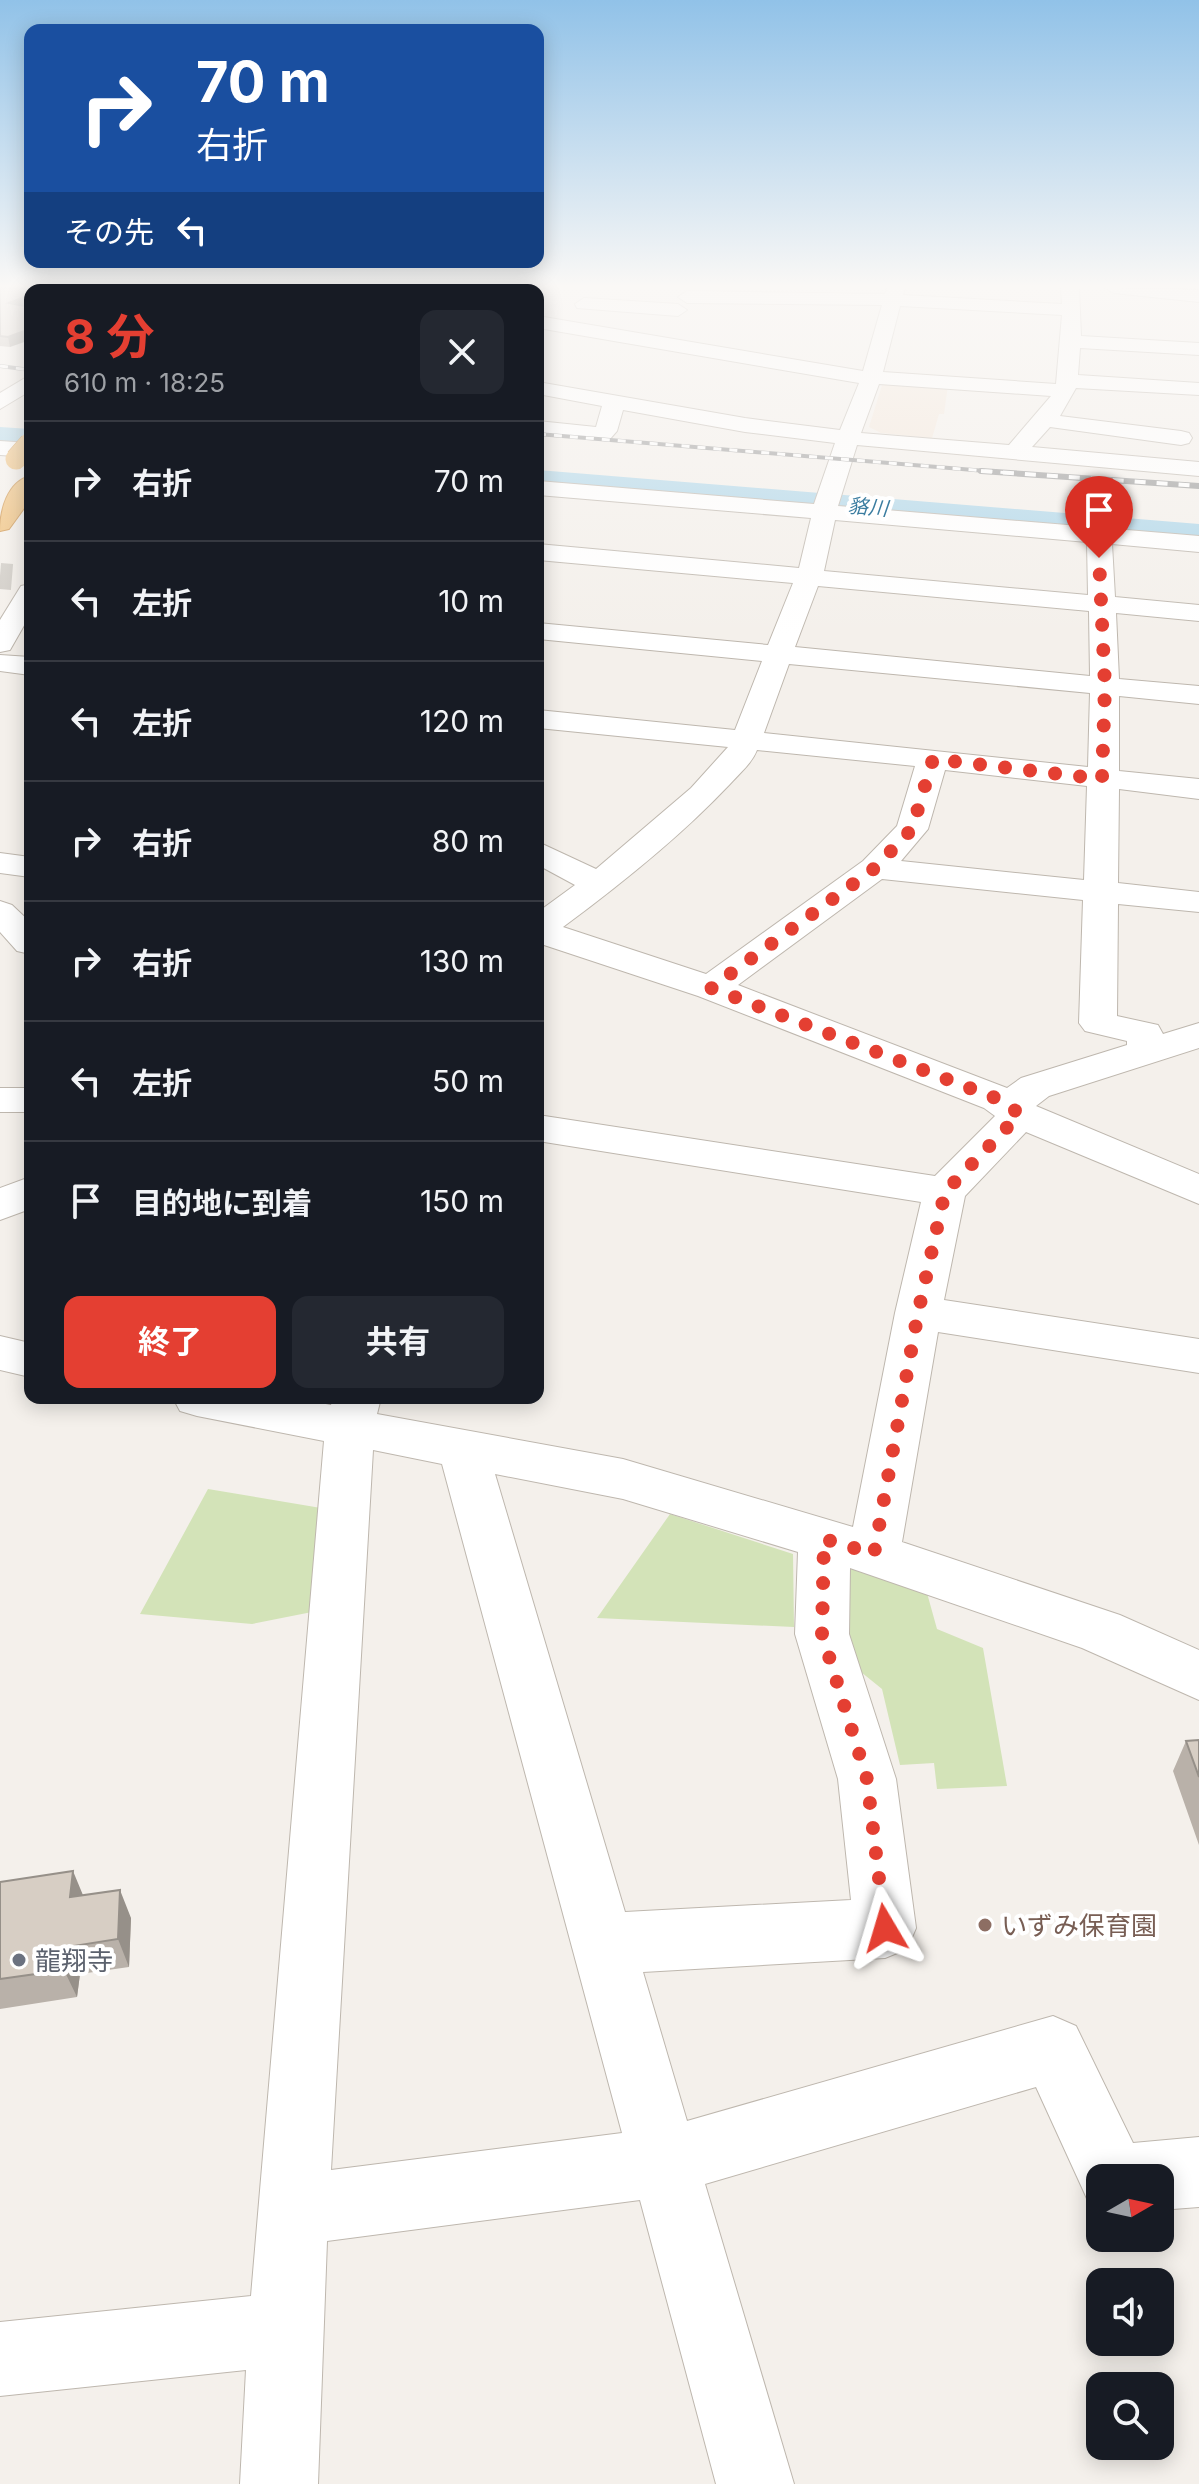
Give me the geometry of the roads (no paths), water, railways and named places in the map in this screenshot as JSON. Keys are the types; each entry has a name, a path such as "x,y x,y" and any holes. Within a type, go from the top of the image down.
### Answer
{"highway":[{"path":"0,481 19,450"},
{"path":"0,524 24,491"}],"street":[{"path":"544,429 602,434 606,431 612,404"},
{"path":"650,404 745,425 848,438 1199,469"},
{"path":"544,925 599,884 702,795 730,768 747,742 808,576 826,506 861,404"},
{"path":"1015,452 1054,404"},
{"path":"1044,420 1199,440"},
{"path":"544,488 826,506 1199,544"},
{"path":"1099,536 1105,686 1098,1023 1144,1033 1148,1050"},
{"path":"544,553 1199,613"},
{"path":"0,644 24,583"},
{"path":"544,632 1199,695"},
{"path":"0,663 24,665"},
{"path":"544,720 1199,789"},
{"path":"711,988 875,868 912,829 933,759"},
{"path":"544,855 599,884"},
{"path":"0,863 24,866"},
{"path":"875,868 1199,902"},
{"path":"0,912 24,937"},
{"path":"544,932 711,988 998,1099 1015,1110 1199,1190"},
{"path":"603,1944 885,1928 867,1779 822,1634 918,1313 945,1192 1035,1087 1199,1035"},
{"path":"0,1074 24,1074"},
{"path":"0,1100 24,1100"},
{"path":"544,1129 945,1192"},
{"path":"0,1206 24,1194"},
{"path":"918,1313 1199,1356"},
{"path":"0,1353 24,1359"},
{"path":"264,1404 354,1412 463,1448 623,1479 849,1546 1101,1631 1199,1676"},
{"path":"279,2484 285,2329 354,1412"},
{"path":"463,1448 755,2484"},
{"path":"294,2210 664,2162 1053,2049 1107,2164"},
{"path":"1174,2174 1199,2172"},
{"path":"0,2359 285,2329"}],"waterway":[{"name":"貉川","path":"0,436 24,438"},
{"name":"貉川","path":"544,480 1199,534"}],"tunnel":[{"path":"0,576 12,577"}],"railway":[{"path":"544,434 1010,473"},
{"path":"981,471 1010,473"},
{"path":"1010,473 1199,486"}],"place":[{"name":"いずみ保育園","path":"985,1925"},
{"name":"龍翔寺","path":"19,1960"}]}
